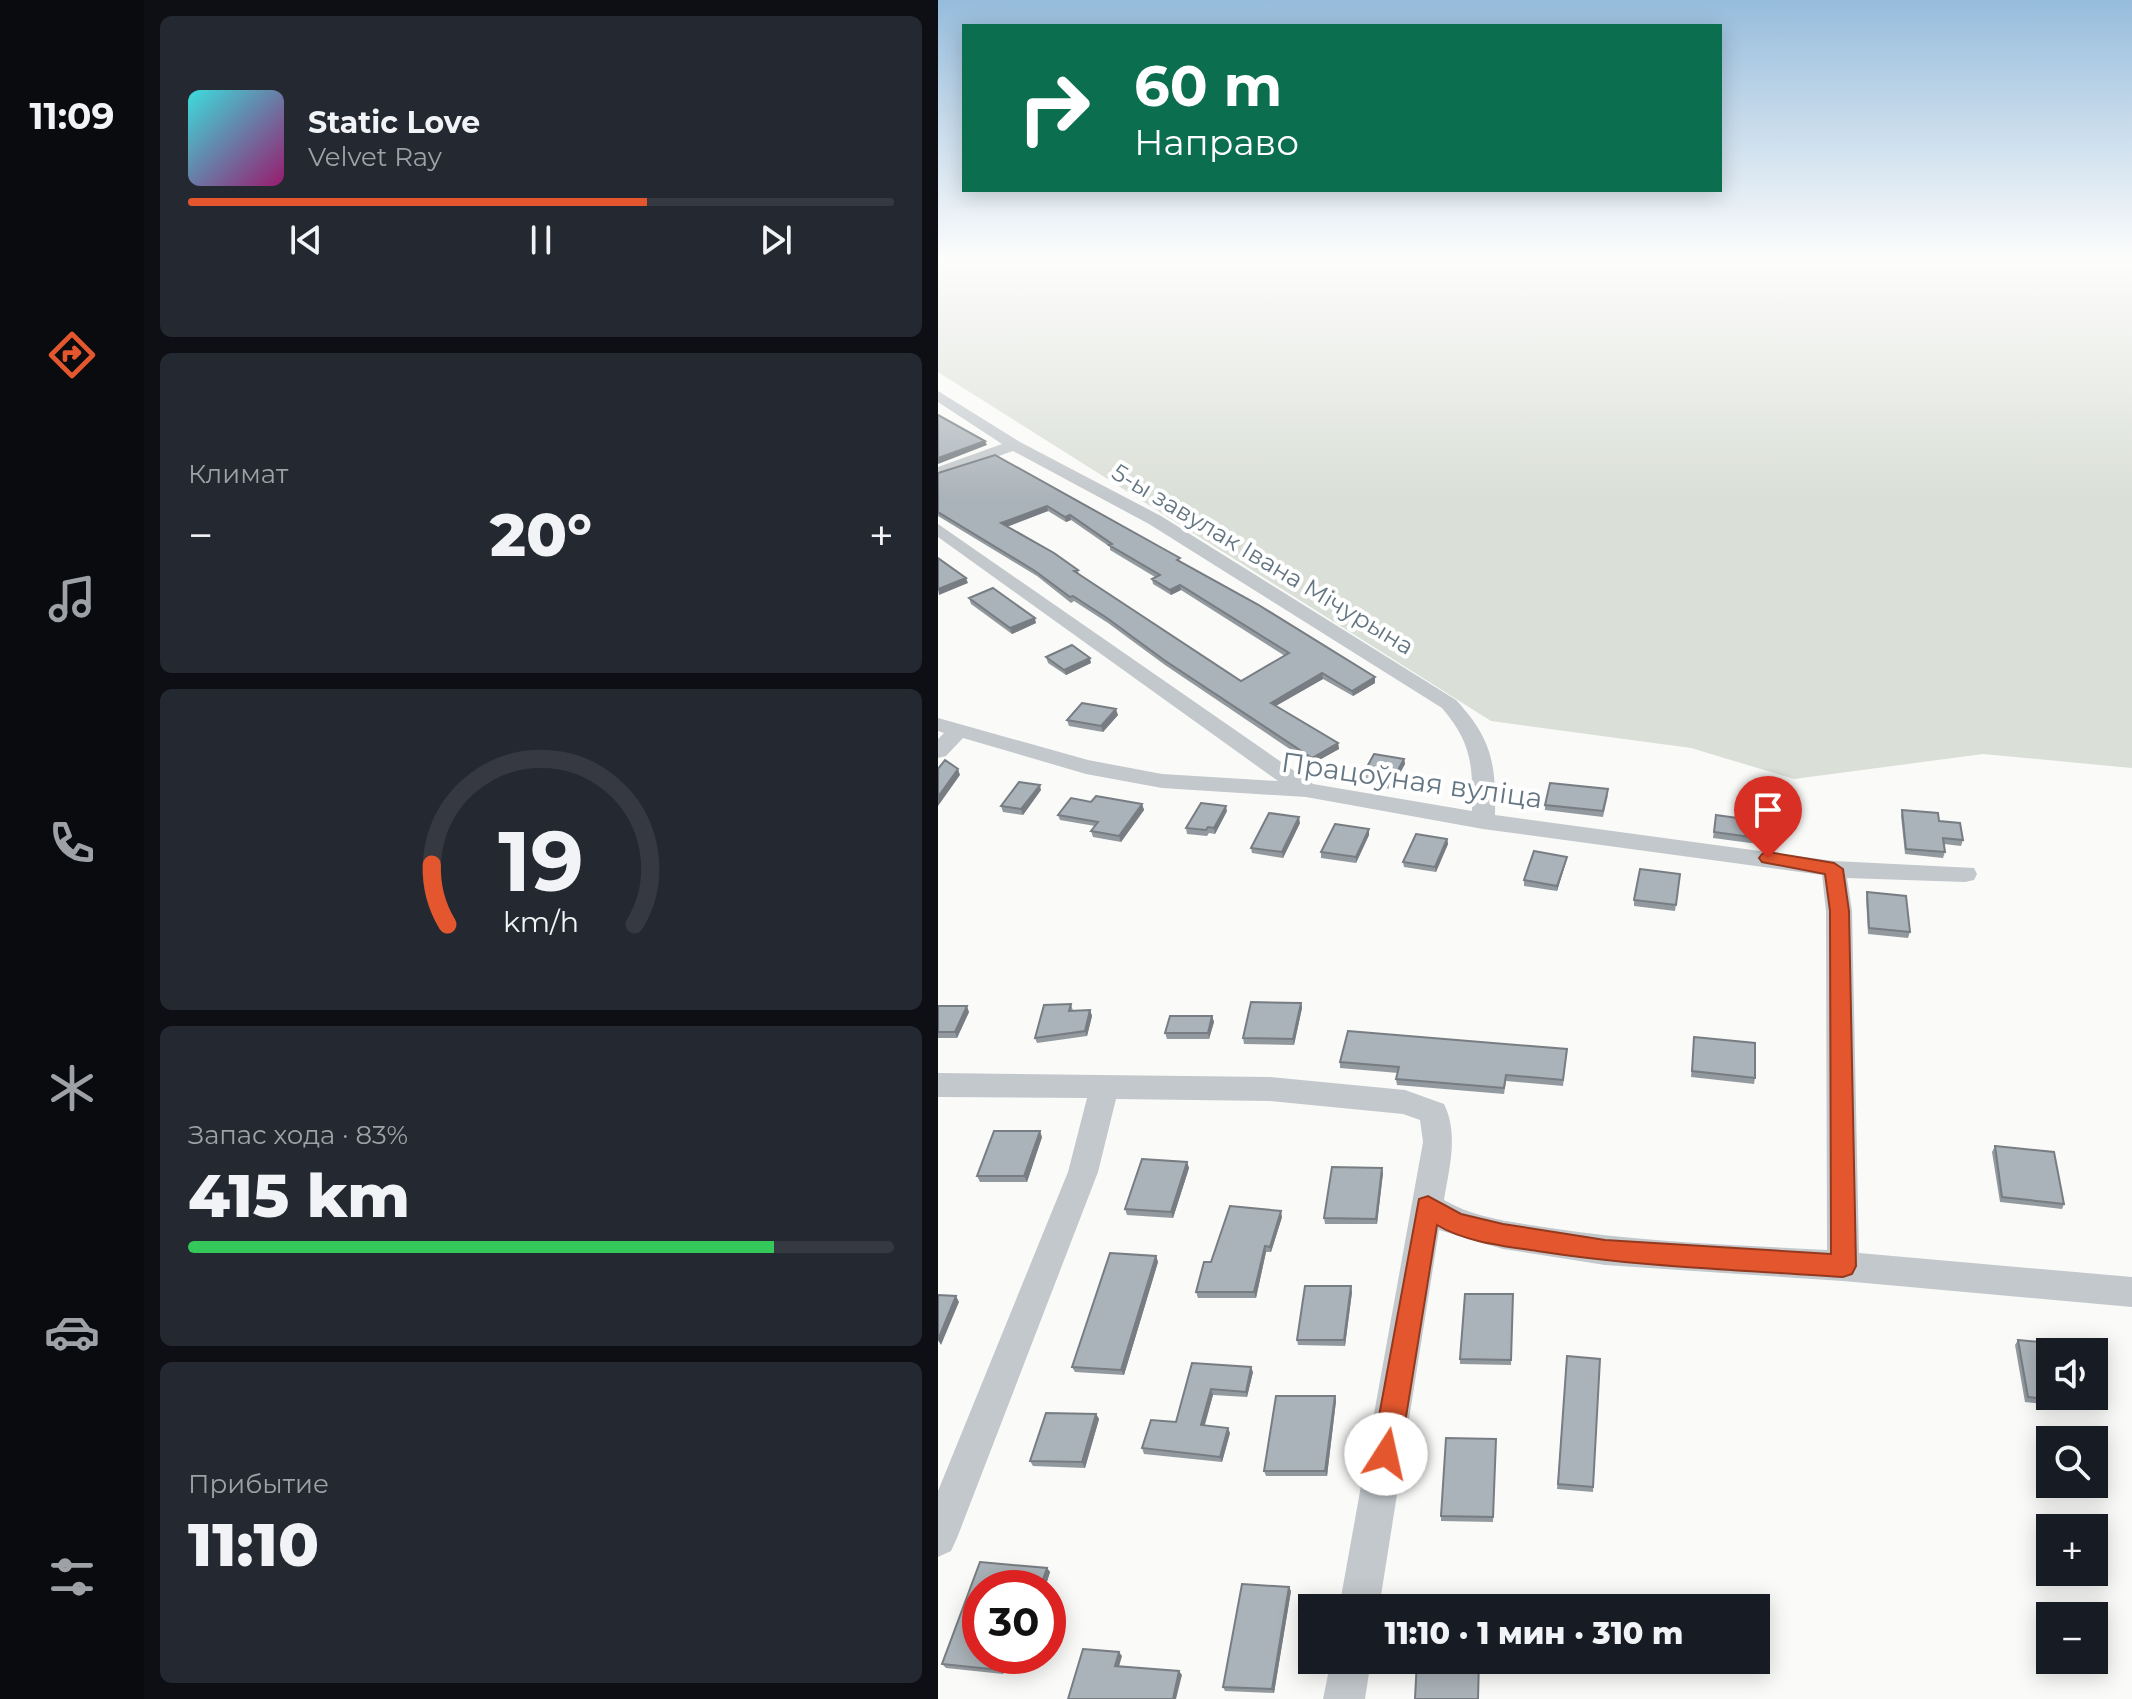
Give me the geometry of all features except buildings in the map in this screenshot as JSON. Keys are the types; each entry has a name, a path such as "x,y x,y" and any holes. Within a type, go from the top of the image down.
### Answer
{"street":[{"name":"5-ы завулак Івана Мічурына","path":"938,395 1014,445 1155,520 1449,704 1467,722 1479,741 1484,765 1483,821"},
{"path":"938,472 1014,445"},
{"path":"938,529 1306,790"},
{"path":"938,751 948,728"},
{"name":"Працоўная вуліца","path":"948,728 1086,767 1162,781 1249,789 1306,790 1483,821 1834,869 1965,874"},
{"path":"1249,789 1275,767"},
{"path":"1834,869 1839,911 1843,1266"},
{"path":"938,1085 1270,1089 1405,1102 1434,1113 1438,1142 1361,1594"},
{"path":"938,1538 1083,1172 1104,1088"},
{"path":"1428,1207 1455,1223 1467,1226 1605,1251 1843,1266 2132,1292"},
{"path":"1344,1699 1348,1674"}],"shaded area":[{"path":"938,341 2132,341 2132,768 1983,754 1794,779 1691,748 1491,721 938,372"}],"route":[{"path":"1386,1454 1428,1207 1455,1223 1503,1235 1605,1251 1843,1266 1839,911 1834,869 1768,858"}]}
